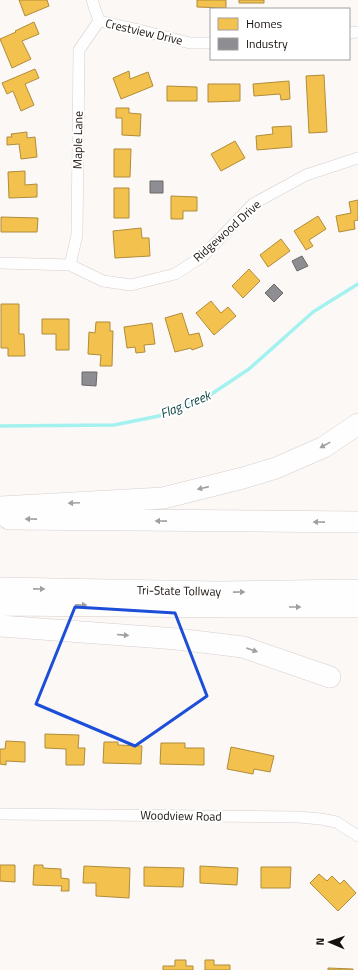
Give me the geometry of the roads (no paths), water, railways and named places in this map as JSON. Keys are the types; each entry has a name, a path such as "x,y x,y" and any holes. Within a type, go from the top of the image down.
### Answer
{"highway":[{"path":"0,507 163,498 276,468 324,446 358,424"},
{"path":"0,519 358,522"},
{"name":"Tri-State Tollway","path":"0,588 217,592 358,590"},
{"name":"Tri-State Tollway","path":"0,604 358,607"},
{"path":"0,626 169,639 243,647 330,677"}],"street":[{"name":"Crestview Drive","path":"92,0 99,21 190,43 210,43"},
{"name":"Maple Lane","path":"70,265 77,235 79,50 99,21"},
{"name":"Ridgewood Drive","path":"0,263 70,265 103,281 131,285 174,274 203,256 253,204 306,175 358,158"},
{"name":"Woodview Road","path":"0,814 298,817 336,822 358,836"}],"waterway":[{"name":"Flag Creek","path":"0,426 114,425 159,416 207,397 249,369 313,312 358,284"}]}
